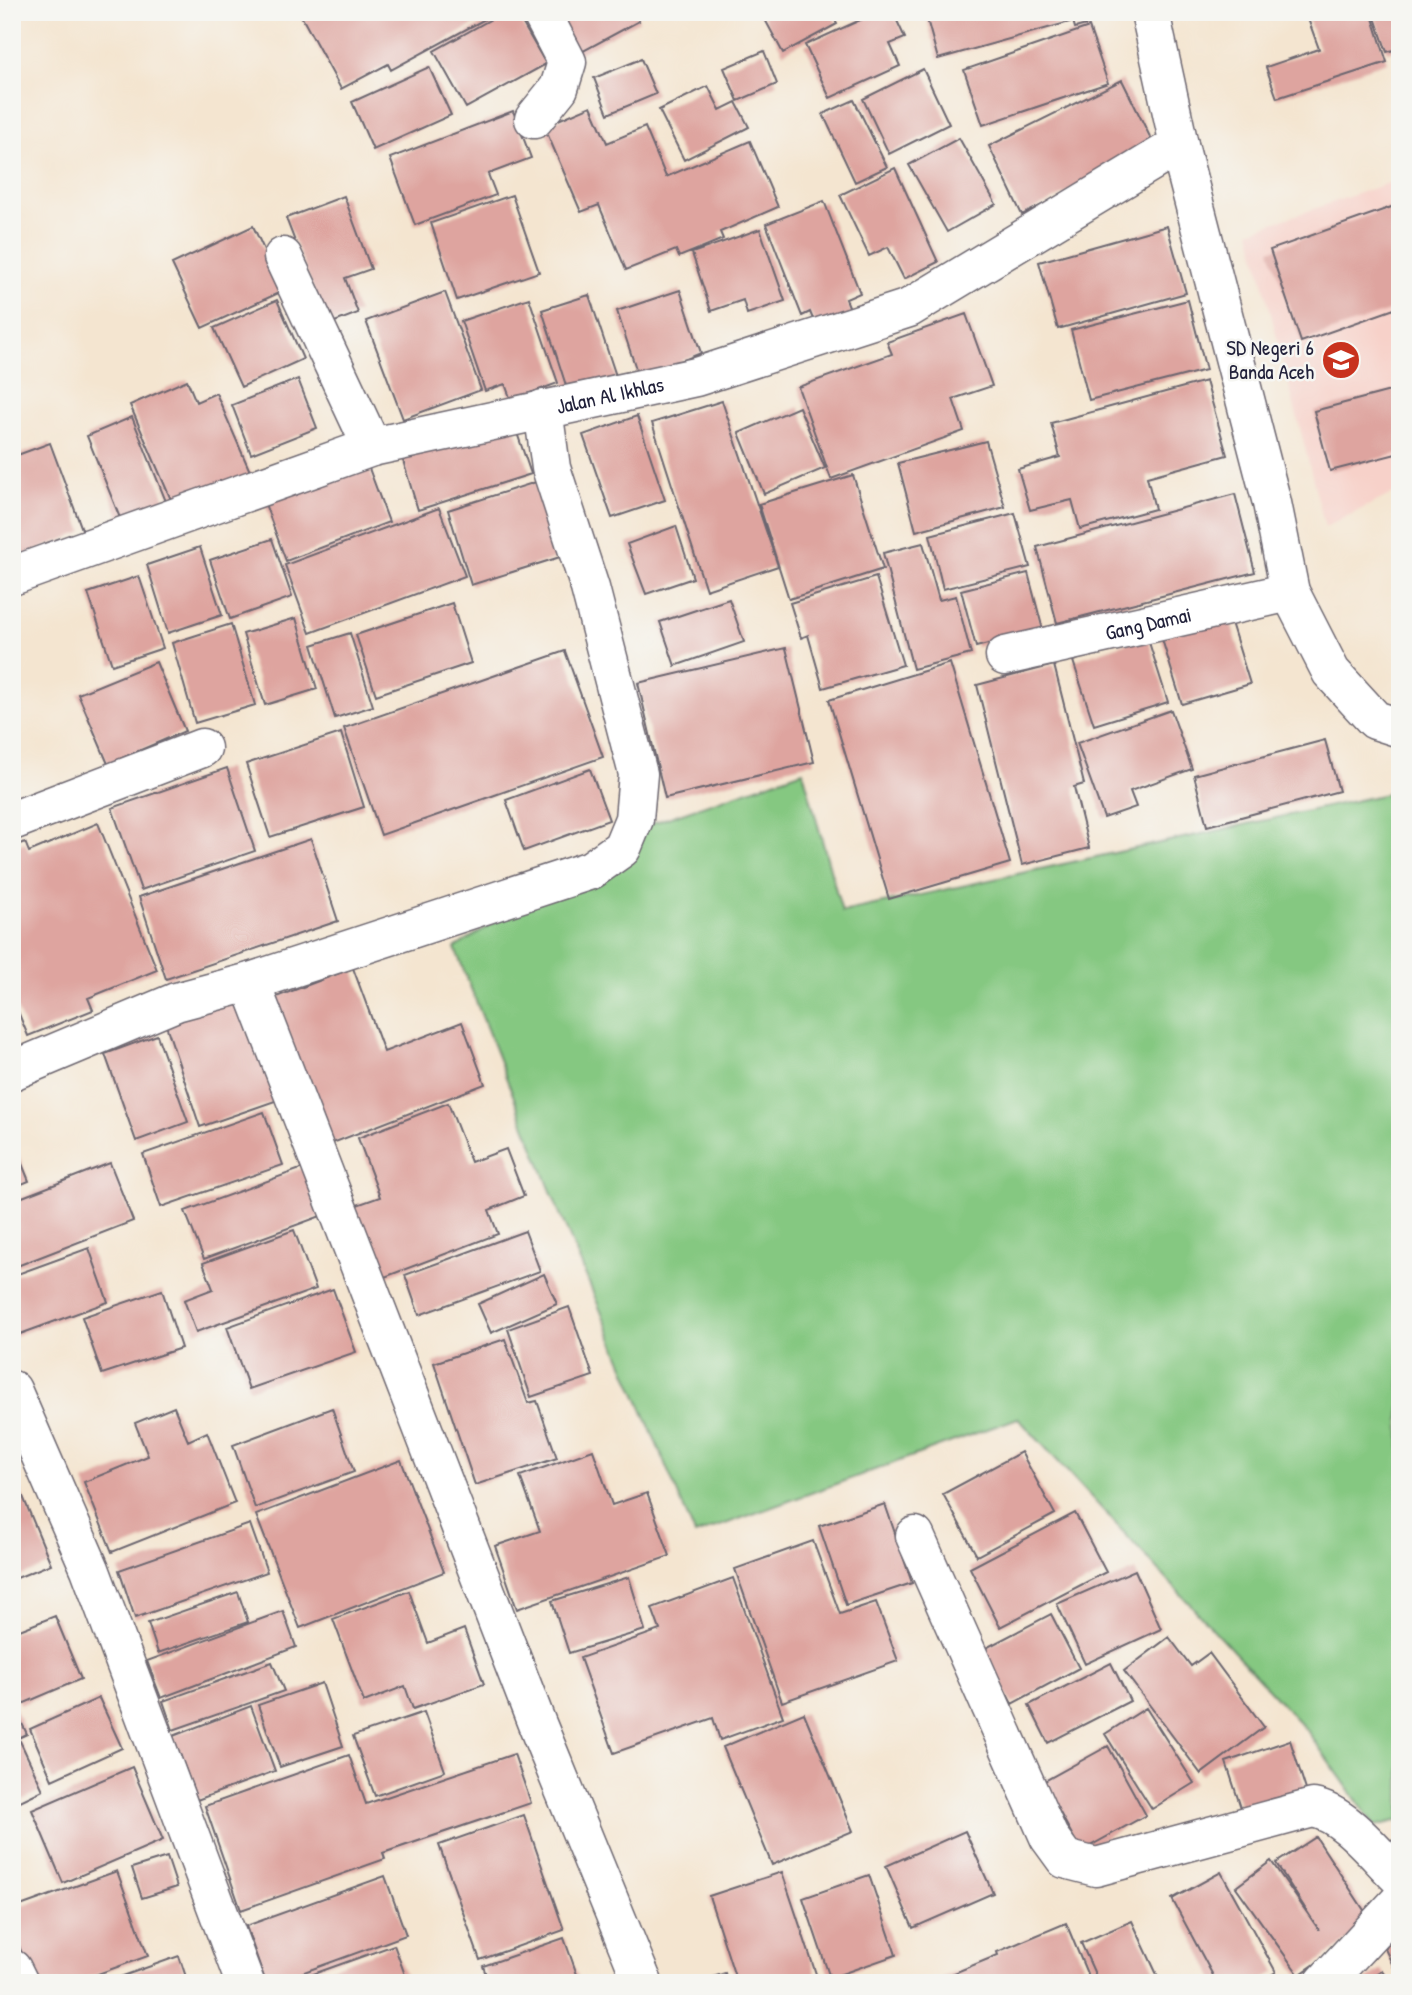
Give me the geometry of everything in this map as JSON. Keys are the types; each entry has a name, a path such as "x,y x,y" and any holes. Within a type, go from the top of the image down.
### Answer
{"street":[{"path":"534,119 558,88 567,62 541,12"},
{"path":"1150,12 1178,145 1272,503 1290,592 1331,672 1375,720 1400,728"},
{"name":"Jalan Al Ikhlas","path":"12,576 372,447 696,377 909,308 1178,145"},
{"path":"283,257 372,447"},
{"path":"12,1071 176,1002 250,982 591,870 622,848 634,819 638,774 590,588 551,468 543,409"},
{"name":"Gang Damai","path":"1005,656 1290,592"},
{"path":"12,821 202,748"},
{"path":"250,982 537,1724 643,1983"},
{"path":"12,1390 90,1569 246,1983"},
{"path":"915,1536 1049,1838 1065,1859 1096,1867 1313,1808 1327,1811 1344,1823 1400,1878"},
{"path":"1324,1983 1400,1901"},
{"path":"12,1969 19,1983"}],"shaded area":[{"name":"SD Negeri 6 Banda Aceh","path":"1400,179 1400,490 1325,527 1250,231"}],"green space":[{"path":"803,771 842,912 1400,791 1400,1820 1375,1826 1308,1732 1018,1418 695,1535 560,1214 455,948 633,830"}],"building":[{"path":"299,12 498,12 391,70 388,64 341,89"},
{"path":"504,12 516,12 546,64 466,108 434,51"},
{"path":"553,12 635,12 639,21 576,55"},
{"path":"761,12 831,12 837,24 783,53"},
{"path":"878,12 893,12 905,38 890,44 900,66 830,98 805,45"},
{"path":"925,12 1111,12 1112,18 1075,28 1073,21 938,59"},
{"path":"1317,12 1371,12 1387,62 1277,98 1266,67 1319,49 1307,16"},
{"path":"1373,12 1400,12 1400,48 1387,52"},
{"path":"1089,27 1108,83 983,125 964,70"},
{"path":"764,51 777,84 738,101 724,68"},
{"path":"641,59 656,94 608,114 594,78"},
{"path":"429,67 451,115 373,150 352,102"},
{"path":"923,69 949,124 889,154 863,99"},
{"path":"1122,80 1156,149 1022,215 989,146"},
{"path":"708,86 720,110 736,102 749,127 684,160 659,110"},
{"path":"854,100 887,167 855,182 823,114"},
{"path":"591,106 607,143 645,127 666,177 750,141 778,207 720,232 723,239 679,257 676,250 626,270 599,205 581,212 544,126"},
{"path":"513,111 531,158 488,174 496,195 415,225 390,158"},
{"path":"959,138 996,204 947,232 909,165"},
{"path":"895,168 938,262 904,279 888,247 869,256 840,195"},
{"path":"512,195 539,272 457,300 431,223"},
{"path":"344,196 371,269 345,278 358,313 327,325 286,218"},
{"path":"824,201 860,293 846,299 853,316 817,329 810,312 802,316 766,224"},
{"path":"1400,204 1400,307 1301,342 1270,250"},
{"path":"253,226 283,291 202,328 172,264"},
{"path":"1167,226 1186,293 1058,329 1039,262"},
{"path":"760,229 785,301 747,314 743,300 711,311 692,253"},
{"path":"680,290 701,353 681,361 683,370 641,384 617,311"},
{"path":"445,292 481,390 403,419 366,321"},
{"path":"589,295 617,379 569,395 542,310"},
{"path":"529,298 558,383 511,400 505,384 485,391 461,321"},
{"path":"277,300 303,359 241,387 214,328"},
{"path":"1188,300 1206,370 1089,400 1071,330"},
{"path":"966,314 992,386 953,399 964,431 831,479 798,387 892,354 887,342"},
{"path":"298,379 317,428 251,454 232,405"},
{"path":"187,380 196,402 216,393 252,476 175,509 130,405"},
{"path":"1206,381 1227,455 1147,477 1155,509 1080,529 1072,500 1030,510 1018,469 1060,457 1051,423"},
{"path":"1394,390 1400,413 1400,453 1330,471 1314,411"},
{"path":"722,401 778,566 706,590 652,423"},
{"path":"799,407 825,468 764,494 739,433"},
{"path":"637,416 665,500 612,518 583,435"},
{"path":"132,417 169,509 124,528 87,436"},
{"path":"512,418 531,474 418,510 401,454"},
{"path":"986,441 1005,507 916,531 898,463"},
{"path":"50,443 83,532 20,556 12,537 12,457"},
{"path":"367,463 389,522 286,561 264,501"},
{"path":"853,475 883,569 789,599 759,504"},
{"path":"536,482 560,557 471,585 448,510"},
{"path":"1235,494 1255,572 1057,623 1037,547"},
{"path":"439,508 465,576 310,633 285,565"},
{"path":"1015,513 1030,567 943,589 930,535"},
{"path":"676,526 693,578 646,594 627,544"},
{"path":"272,539 292,597 230,619 210,560"},
{"path":"923,543 939,600 956,596 971,654 913,669 883,553"},
{"path":"200,547 222,615 168,633 147,565"},
{"path":"1028,573 1043,630 976,647 961,590"},
{"path":"139,576 163,648 112,665 88,593"},
{"path":"876,577 903,665 823,688 808,635 801,638 790,603"},
{"path":"729,599 744,642 675,666 660,622"},
{"path":"452,603 471,663 376,695 356,635"},
{"path":"1229,616 1250,684 1182,704 1161,636"},
{"path":"296,618 317,689 265,705 243,634"},
{"path":"231,624 255,705 195,723 172,643"},
{"path":"350,633 373,706 335,718 312,645"},
{"path":"1147,636 1168,702 1094,725 1073,661"},
{"path":"786,648 814,762 665,798 638,683"},
{"path":"565,651 603,757 381,835 344,728"},
{"path":"156,662 185,731 108,764 78,694"},
{"path":"950,663 1010,863 889,899 829,700"},
{"path":"1054,665 1084,784 1074,787 1089,848 1022,865 977,685"},
{"path":"1171,710 1192,769 1130,791 1136,807 1104,818 1077,743"},
{"path":"341,733 364,807 270,837 246,764"},
{"path":"1325,740 1339,791 1207,826 1194,775"},
{"path":"227,768 255,851 141,890 112,808"},
{"path":"590,769 609,820 524,851 506,800"},
{"path":"98,823 157,970 88,998 93,1010 28,1036 12,997 12,847 25,842 29,852"},
{"path":"311,839 338,921 166,979 139,897"},
{"path":"353,968 384,1052 462,1022 485,1084 325,1146 268,1000"},
{"path":"242,993 278,1100 200,1127 164,1019"},
{"path":"157,1035 188,1122 136,1141 105,1054"},
{"path":"448,1103 471,1162 506,1149 524,1196 489,1210 498,1234 382,1278 354,1206 380,1197 358,1138"},
{"path":"264,1112 283,1165 161,1207 143,1154"},
{"path":"12,1139 29,1181 12,1188"},
{"path":"110,1163 133,1221 12,1268 12,1201"},
{"path":"303,1168 321,1216 204,1259 185,1211"},
{"path":"294,1230 316,1289 196,1332 184,1300 213,1289 203,1263"},
{"path":"525,1231 540,1271 419,1315 405,1275"},
{"path":"89,1248 108,1302 12,1337 12,1276"},
{"path":"544,1274 557,1304 491,1333 478,1304"},
{"path":"333,1289 356,1352 249,1389 227,1327"},
{"path":"162,1290 181,1348 102,1374 82,1317"},
{"path":"569,1307 593,1376 531,1397 508,1329"},
{"path":"505,1339 528,1403 537,1401 557,1458 475,1485 434,1363"},
{"path":"174,1407 188,1441 207,1432 235,1503 112,1552 84,1482 148,1456 135,1423"},
{"path":"332,1408 354,1472 255,1508 233,1445"},
{"path":"593,1450 612,1505 647,1493 670,1556 517,1609 495,1546 540,1531 520,1476"},
{"path":"1021,1452 1055,1514 977,1556 943,1494"},
{"path":"401,1460 444,1572 300,1628 256,1515"},
{"path":"12,1470 51,1564 12,1580"},
{"path":"885,1504 912,1583 846,1605 819,1526"},
{"path":"1075,1513 1106,1572 1000,1627 970,1568"},
{"path":"250,1524 267,1572 135,1618 119,1570"},
{"path":"813,1541 840,1614 876,1602 898,1661 782,1702 735,1569"},
{"path":"1135,1570 1161,1629 1085,1664 1057,1604"},
{"path":"629,1577 645,1630 569,1653 552,1601"},
{"path":"733,1578 783,1717 720,1740 713,1718 614,1753 580,1658 660,1630 652,1608"},
{"path":"409,1591 428,1643 464,1629 484,1684 413,1709 405,1686 364,1702 333,1619"},
{"path":"238,1592 248,1622 158,1653 148,1623"},
{"path":"283,1611 296,1647 161,1698 147,1661"},
{"path":"1051,1614 1079,1668 1012,1704 984,1649"},
{"path":"55,1616 81,1679 20,1705 12,1687 12,1633"},
{"path":"1169,1637 1191,1666 1209,1653 1264,1727 1201,1774 1124,1671"},
{"path":"272,1662 284,1691 173,1730 163,1701"},
{"path":"1111,1663 1130,1701 1048,1743 1029,1705"},
{"path":"322,1683 343,1746 280,1767 258,1705"},
{"path":"99,1698 122,1748 52,1780 30,1729"},
{"path":"12,1702 27,1734 12,1741"},
{"path":"251,1706 275,1771 197,1800 173,1736"},
{"path":"1146,1708 1194,1783 1152,1809 1105,1734"},
{"path":"424,1712 445,1771 375,1796 353,1736"},
{"path":"804,1713 853,1831 772,1865 723,1747"},
{"path":"1290,1740 1306,1790 1242,1811 1226,1762"},
{"path":"20,1741 43,1790 12,1805 12,1745"},
{"path":"1108,1746 1146,1815 1081,1851 1043,1782"},
{"path":"514,1754 531,1803 383,1853 385,1859 241,1910 205,1806 349,1755 366,1804"},
{"path":"132,1767 163,1840 63,1883 32,1810"},
{"path":"524,1815 564,1930 480,1960 439,1845"},
{"path":"965,1831 993,1893 913,1928 886,1866"},
{"path":"1316,1837 1373,1924 1299,1975 1236,1887 1271,1861 1319,1930 1276,1863"},
{"path":"167,1857 177,1887 142,1898 132,1868"},
{"path":"117,1871 148,1956 73,1983 33,1983 12,1927 12,1909"},
{"path":"782,1872 819,1983 737,1983 709,1896"},
{"path":"1221,1872 1276,1972 1257,1983 1217,1983 1172,1899"},
{"path":"869,1875 896,1955 830,1978 803,1898"},
{"path":"385,1876 406,1935 274,1983 266,1983 246,1926"},
{"path":"1132,1921 1161,1983 1099,1983 1081,1943"},
{"path":"1066,1923 1091,1983 944,1983 942,1978"},
{"path":"564,1938 580,1983 489,1983 483,1966"},
{"path":"1400,1939 1400,1980 1384,1947"},
{"path":"394,1945 408,1983 291,1983 291,1982"},
{"path":"179,1956 188,1983 106,1983 106,1982"},
{"path":"1382,1970 1390,1983 1360,1983"},
{"path":"725,1973 728,1983 698,1983 698,1982"}],"place":[{"name":"SD Negeri 6 Banda Aceh","path":"1341,360"}]}
